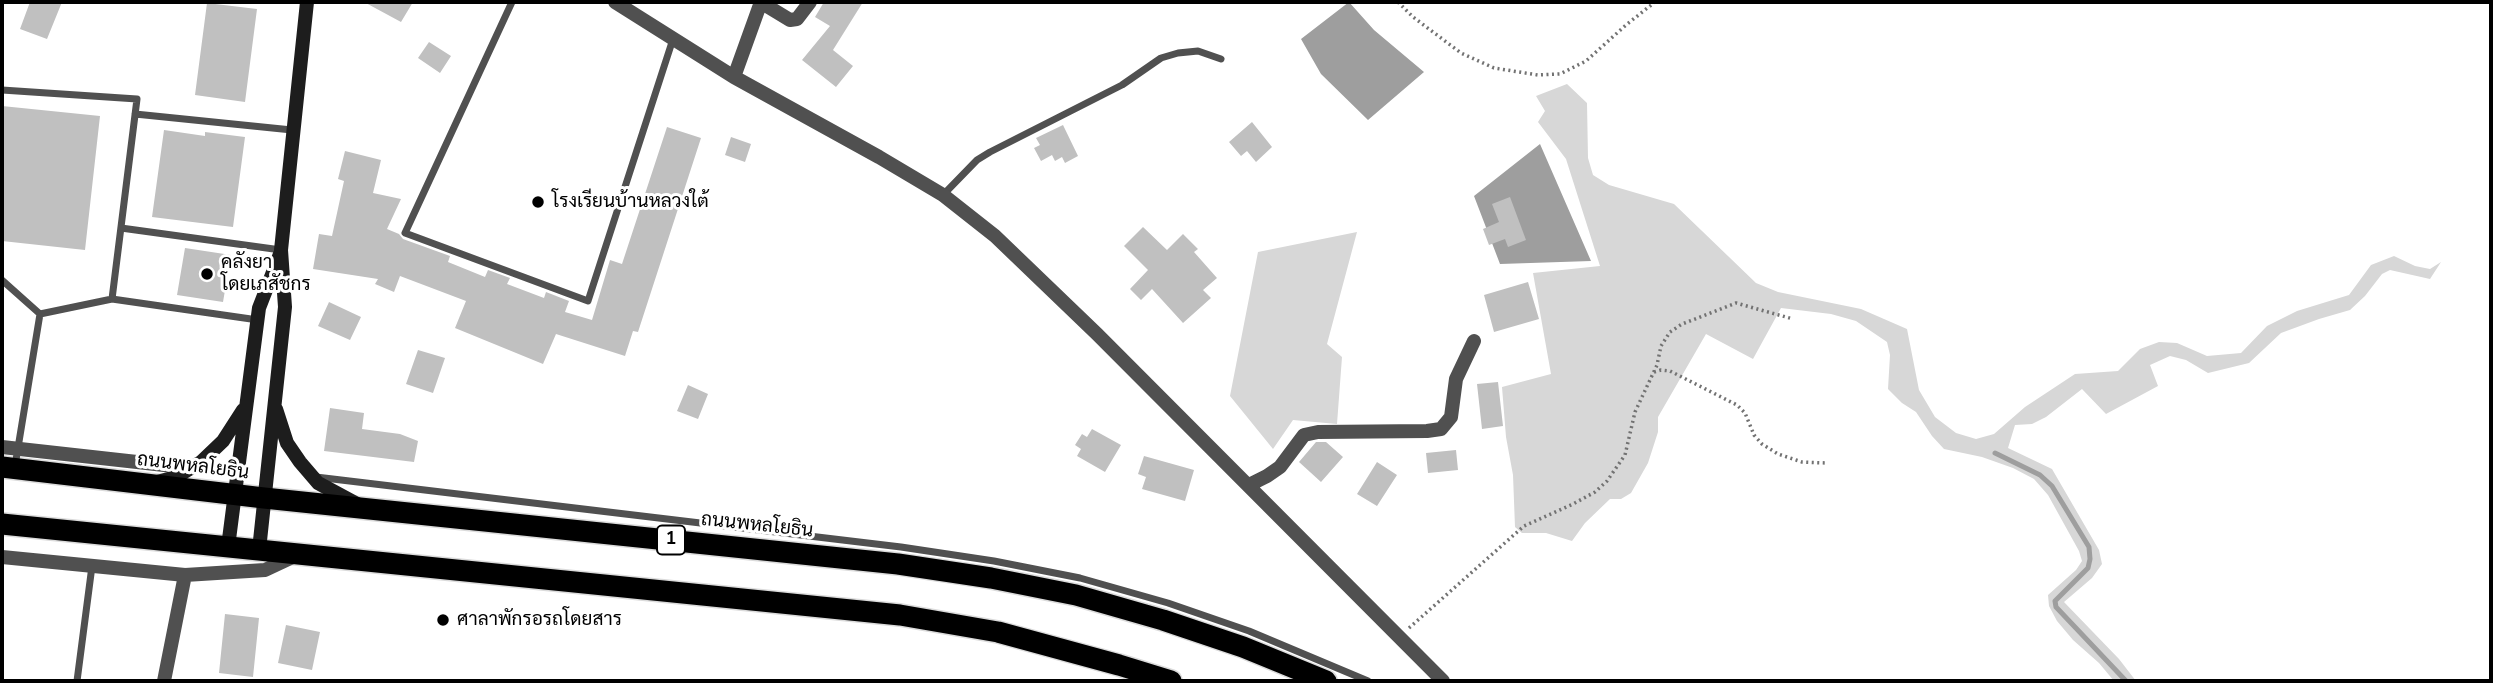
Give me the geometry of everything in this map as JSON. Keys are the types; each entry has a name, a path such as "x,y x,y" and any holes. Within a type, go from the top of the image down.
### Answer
{"highway":[{"name":"ถนนพหลโยธิน","path":"9,458 149,485 898,564 990,578 1076,595 1163,620 1243,647 1326,681"},
{"path":"2,524 900,615 998,632 1171,681"}],"main road":[{"path":"259,550 285,307 281,250 307,2"},
{"path":"228,547 259,308 281,250"},
{"path":"149,485 176,477 201,462 223,441 246,404"},
{"path":"275,404 287,443 318,483 368,509"}],"street":[{"path":"615,2 734,77 943,195 995,236 1097,334 1443,681"},
{"path":"734,77 762,2 790,20 797,19 810,2"},
{"path":"1249,485 1267,477 1280,467 1304,435 1318,432 1441,429 1451,417 1456,379 1474,341"},
{"path":"9,458 191,468"},
{"path":"2,557 185,575 264,570 299,554"},
{"path":"164,681 185,575"}],"lane":[{"path":"512,2 405,233 588,301 673,38"},
{"path":"943,195 977,160 989,152 1122,85 1161,58 1198,51 1221,59"},
{"path":"2,90 137,99 112,299"},
{"path":"135,114 292,130"},
{"path":"121,229 281,250"},
{"path":"2,280 40,314"},
{"path":"40,314 112,299 258,320"},
{"path":"9,458 40,314"},
{"path":"312,476 901,547 994,561 1080,578 1168,603 1249,631 1368,681"},
{"path":"77,681 92,566"}],"path":[{"path":"1398,2 1413,17 1461,53 1494,68 1538,75 1560,74 1586,61 1626,24 1656,2"},
{"path":"1399,637 1524,526 1573,504 1607,481 1625,455 1635,412 1654,372 1661,346 1670,332 1682,324 1736,303 1793,319"},
{"path":"1654,372 1670,371 1737,405 1745,413 1754,435 1778,454 1802,462 1826,463"}],"shaded area":[{"path":"1349,2 1374,30 1424,72 1368,120 1321,74 1301,39"},
{"path":"1567,84 1587,103 1588,158 1593,175 1609,185 1674,204 1756,283 1778,292 1861,309 1907,329 1919,390 1935,417 1956,433 1976,439 1994,434 2025,407 2075,374 2118,371 2140,349 2159,342 2177,343 2207,356 2241,353 2267,326 2297,311 2349,295 2371,265 2394,256 2415,266 2430,269 2441,262 2430,279 2390,270 2382,274 2350,310 2281,333 2249,363 2208,373 2186,360 2170,356 2150,365 2158,386 2106,414 2082,389 2046,417 2032,424 2015,425 2008,448 2052,469 2099,550 2102,564 2092,578 2064,602 2119,659 2136,681 2114,681 2099,663 2073,640 2057,621 2049,606 2048,595 2076,570 2082,561 2048,495 2034,479 2013,468 1982,457 1944,449 1916,412 1888,389 1890,355 1887,342 1856,321 1831,314 1781,308 1753,359 1706,334 1658,417 1658,432 1648,463 1631,493 1621,499 1610,499 1585,523 1572,541 1546,533 1522,533 1515,527 1513,475 1506,437 1502,387 1551,374 1533,273 1600,266 1566,159 1538,122 1545,111 1536,96"},
{"path":"1540,144 1591,261 1500,264 1474,196"},
{"path":"1357,232 1327,344 1342,357 1337,424 1293,420 1273,449 1230,396 1258,252"}],"building":[{"path":"30,2 62,2 47,39 20,29"},
{"path":"364,2 413,2 401,22"},
{"path":"824,2 863,2 833,50 853,66 836,87 802,60 830,26 815,17"},
{"path":"207,3 257,9 245,102 195,95"},
{"path":"429,42 451,56 440,73 418,58"},
{"path":"2,106 100,116 85,250 2,241"},
{"path":"1252,122 1272,147 1256,162 1247,151 1241,156 1229,142"},
{"path":"1063,125 1078,156 1065,163 1062,157 1055,161 1052,155 1041,161 1034,148 1040,145 1036,138"},
{"path":"667,127 701,138 638,332 633,331 625,356 556,334 543,364 455,328 466,301 400,276 394,292 375,284 378,279 313,269 319,234 332,236 344,181 338,179 345,151 381,160 373,193 401,199 387,229 399,234 403,239 450,256 448,262 485,277 488,270 510,278 507,284 544,298 546,292 569,301 565,312 592,320 610,260 622,264"},
{"path":"164,130 205,136 205,132 245,137 233,227 152,217"},
{"path":"731,137 751,144 745,162 725,155"},
{"path":"1510,197 1526,240 1508,247 1505,239 1489,245 1483,229 1499,222 1492,204"},
{"path":"1143,227 1167,250 1183,234 1198,249 1194,252 1217,278 1203,290 1211,298 1183,323 1152,289 1141,300 1130,289 1148,270 1124,246"},
{"path":"185,248 231,255 223,302 177,295"},
{"path":"1528,282 1539,319 1494,332 1484,295"},
{"path":"329,302 361,317 350,340 318,326"},
{"path":"418,350 445,358 433,393 406,384"},
{"path":"1498,382 1503,426 1482,429 1477,384"},
{"path":"688,385 708,394 698,419 677,411"},
{"path":"330,408 364,413 362,429 400,434 418,441 414,462 324,451"},
{"path":"1092,429 1121,445 1105,472 1077,456 1081,449 1075,445 1082,434 1087,437"},
{"path":"1316,442 1326,442 1343,457 1321,482 1299,462"},
{"path":"1456,450 1458,470 1428,473 1426,453"},
{"path":"1144,456 1194,470 1185,501 1142,489 1146,477 1138,474"},
{"path":"1377,462 1397,475 1377,506 1357,494"},
{"path":"225,614 259,618 253,677 219,673"},
{"path":"286,625 320,632 312,670 278,663"}],"waterway":[{"path":"1995,453 2040,475 2052,486 2089,547 2088,568 2055,601 2056,607 2126,681"}],"place":[{"name":"โรงเรียนบ้านหลวงใต้","path":"538,202"},
{"name":"คลังยา โดยเภสัชกร","path":"207,274"},
{"name":"ศาลาพักรอรถโดยสาร","path":"443,620"}]}
